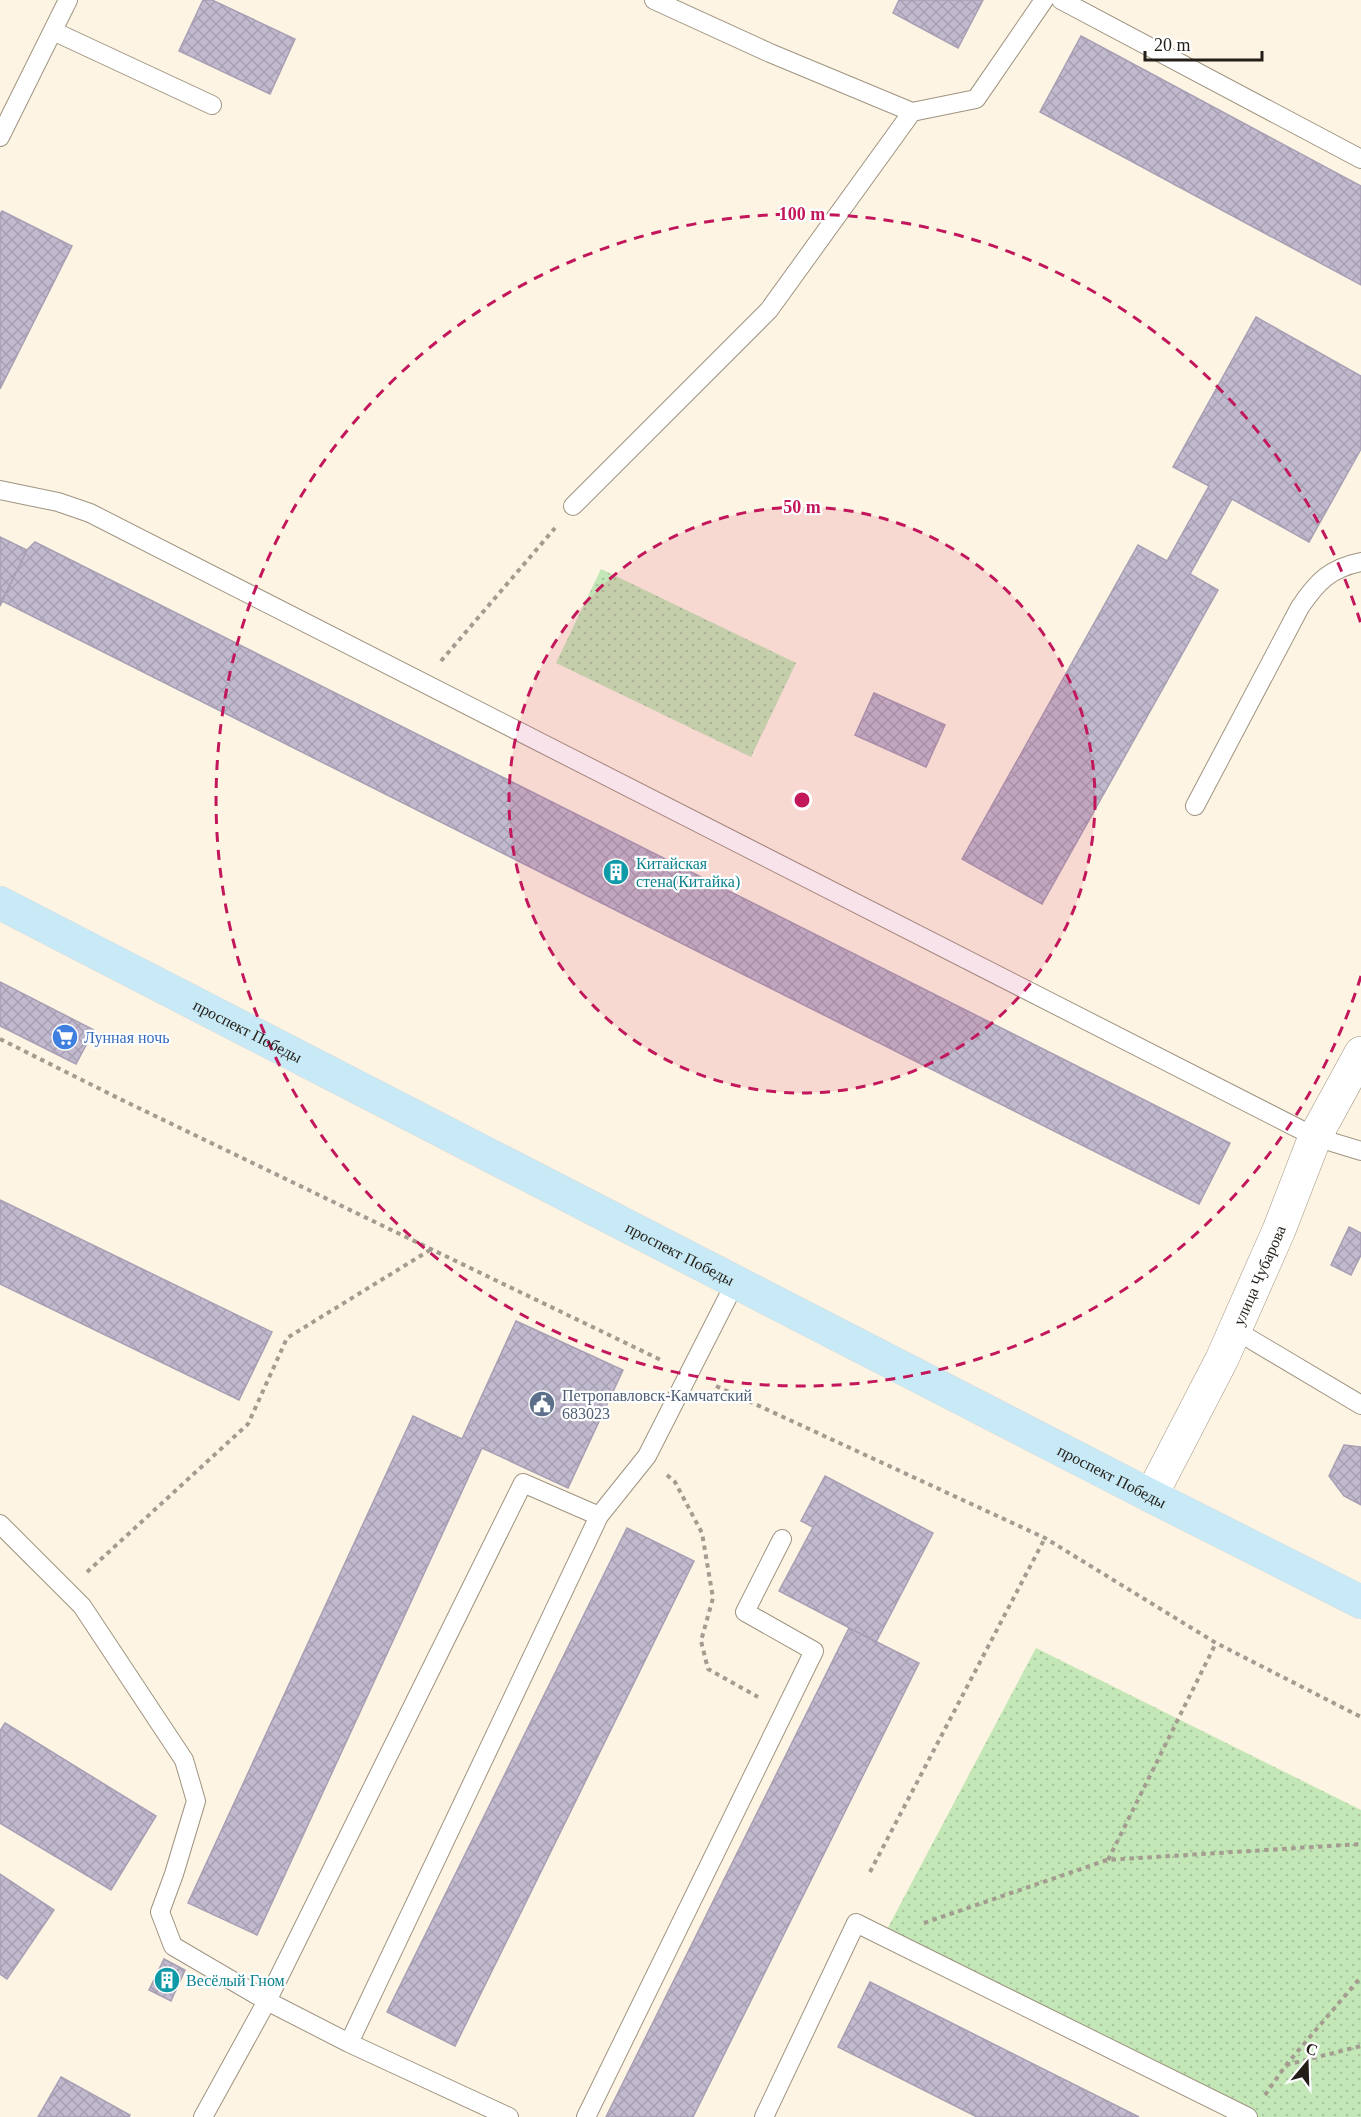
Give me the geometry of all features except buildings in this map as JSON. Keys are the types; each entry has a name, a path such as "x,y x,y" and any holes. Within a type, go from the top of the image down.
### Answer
{"main road":[{"name":"проспект Победы","path":"0,903 1361,1602"}],"street":[{"name":"улица Чубарова","path":"1151,1496 1235,1330 1279,1230 1315,1137 1361,1053"}],"lane":[{"path":"0,137 68,0"},
{"path":"654,0 770,53 912,112 976,99 1044,0"},
{"path":"1061,0 1361,159"},
{"path":"53,31 212,105"},
{"path":"573,507 769,310 912,112"},
{"path":"0,490 58,502 90,513 1315,1137 1361,1151"},
{"path":"1195,806 1300,607 1327,575 1341,567 1361,562"},
{"path":"349,2043 598,1516 647,1456 736,1281"},
{"path":"1235,1330 1361,1404"},
{"path":"202,2117 267,2001 523,1483 598,1516"},
{"path":"0,1524 82,1606 184,1760 196,1800 160,1912 172,1946 267,2001 349,2043 509,2117"},
{"path":"586,2117 814,1651 745,1612 782,1539"},
{"path":"764,2117 856,1923 1248,2117"}],"path":[{"path":"423,682 573,507"},
{"path":"66,1591 248,1424 287,1338 431,1249"},
{"path":"647,1456 675,1482 702,1533 713,1598 701,1641 708,1669 785,1711"},
{"path":"870,1872 1046,1538"},
{"path":"1107,1860 1216,1643"},
{"path":"883,1937 1107,1860 1361,1844"},
{"path":"1262,2100 1286,2065 1361,1977"},
{"path":"1286,2065 1361,2046"}],"green space":[{"path":"601,569 796,663 751,757 556,663"},
{"path":"1036,1648 1361,1810 1361,2117 1248,2117 883,1937"}],"place":[{"name":"Китайская стена(Китайка)","path":"616,872"},
{"name":"Лунная ночь","path":"65,1037"},
{"name":"Петропавловск-Камчатский 683023","path":"542,1404"},
{"name":"Весёлый Гном","path":"167,1980"}]}
